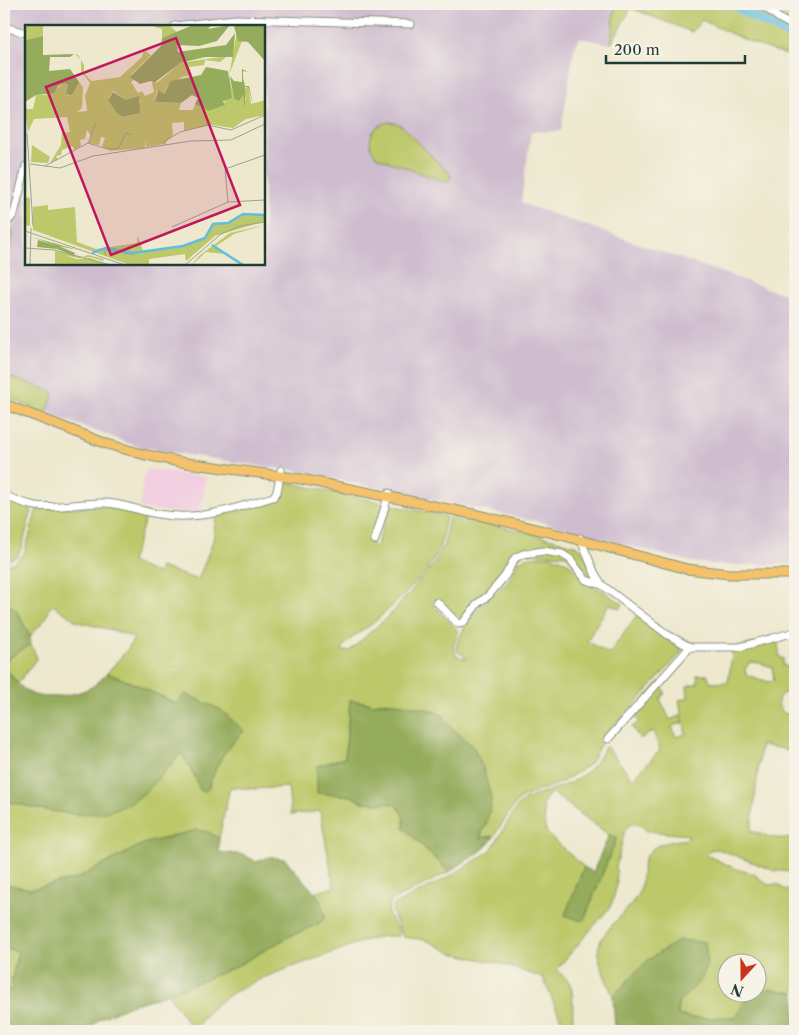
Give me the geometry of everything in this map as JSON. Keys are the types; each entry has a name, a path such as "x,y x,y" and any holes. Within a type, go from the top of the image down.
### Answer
{"main road":[{"path":"4,399 132,446 389,495 689,564 706,567 795,569"},
{"path":"4,404 107,444 142,454 180,462 281,473"},
{"path":"580,538 646,559 702,571 729,574 795,574"}],"street":[{"path":"761,4 780,19 795,27"},
{"path":"184,25 235,19 411,24"},
{"path":"4,27 25,33"},
{"path":"4,223 14,214 25,170"},
{"path":"4,495 36,506 92,503 120,504 156,514 196,517 216,514 273,497 277,492 281,473"},
{"path":"375,540 389,495"},
{"path":"580,538 595,574 602,585"},
{"path":"436,602 452,620 458,624 463,623 478,603 488,596 505,576 515,558 523,554 543,551 562,554 570,559 586,580 602,585 668,635 690,647 740,647 795,632"},
{"path":"608,739 690,647"}],"shaded area":[{"path":"4,4 615,4 611,44 579,38 574,49 561,131 531,132 521,203 795,298 795,564 720,565 691,562 541,522 288,469 139,447 47,413 54,392 4,375 4,271 14,232 4,231"},
{"path":"148,469 206,477 200,514 140,508 144,474"}],"green space":[{"path":"615,4 795,4 795,57 736,36 702,20 692,32 631,8 611,44"},
{"path":"736,4 758,4 795,29 795,36 758,18"},
{"path":"389,122 402,126 449,173 451,176 449,181 445,182 377,157 371,146 371,135 378,127"},
{"path":"4,231 14,232 4,271"},
{"path":"4,375 54,392 47,413 4,396"},
{"path":"287,482 384,503 371,544 376,547 390,505 446,516 440,546 429,566 400,599 372,624 350,640 342,651 349,651 393,612 434,564 444,545 449,517 523,531 578,546 585,557 592,578 588,578 566,555 523,553 460,623 436,600 432,603 459,632 453,647 457,656 466,659 466,657 458,652 456,647 464,628 471,620 475,611 507,582 513,574 517,563 524,558 540,556 551,556 565,561 587,583 623,604 620,609 609,604 587,641 609,654 637,615 682,648 681,653 602,741 590,764 562,782 521,798 510,811 490,843 481,851 493,836 480,838 487,822 474,748 442,719 445,716 427,709 403,704 382,702 374,704 350,700 345,758 326,764 317,793 351,796 363,802 395,804 400,809 404,828 449,872 390,902 388,913 399,932 399,936 380,937 361,942 247,985 213,1007 194,1031 168,994 235,967 288,937 318,924 319,898 314,893 334,887 320,811 291,815 288,787 255,789 230,787 219,838 208,832 143,844 76,879 31,889 4,884 4,801 44,810 79,815 150,788 181,753 194,775 208,789 221,757 243,731 185,694 177,704 107,673 127,650 134,638 116,631 78,622 53,605 49,609 47,617 30,637 17,611 4,600 4,565 15,562 24,554 37,509 118,506 147,514 131,562 157,574 160,567 198,580 213,541 216,517 276,499 283,485"},
{"path":"4,498 32,510 18,556 4,562"},
{"path":"4,600 17,611 30,637 31,644 4,661"},
{"path":"777,638 780,658 783,658 783,666 795,667 795,691 782,694 778,702 785,714 795,712 795,751 761,745 751,831 774,838 795,839 795,875 785,871 775,871 718,849 710,850 706,855 736,869 754,874 768,885 777,884 795,893 795,993 766,990 766,952 716,952 716,1002 744,1002 737,1017 691,1018 678,1015 678,1003 703,977 648,960 613,996 599,956 598,950 602,938 636,898 640,890 643,864 647,854 659,845 687,839 689,835 647,831 640,825 631,824 625,830 616,867 617,885 611,906 557,969 570,984 573,1000 574,1031 566,1031 543,978 502,964 452,953 426,940 403,937 392,912 394,905 449,877 491,850 517,807 524,800 570,783 584,774 593,766 606,746 633,779 660,750 653,731 640,739 632,727 639,722 632,713 660,681 665,693 660,699 670,720 681,715 682,723 672,726 676,737 686,734 679,700 688,698 687,686 698,683 697,675 708,675 710,683 728,682 733,648","holes":["750,662 772,667 774,680 769,682 746,675 745,669","551,792 609,835 617,837 584,920 581,921 565,915 584,867 548,835 545,828 543,803"]},
{"path":"31,644 37,658 18,683 4,667 4,661"},
{"path":"4,667 24,689 39,696 56,697 83,691 96,684 107,673 176,704 186,694 221,710 244,731 230,745 205,792 200,790 194,775 181,753 143,794 128,804 114,810 99,813 67,813 4,801"},
{"path":"350,700 374,704 382,702 403,704 427,709 445,716 443,719 474,748 483,768 491,798 490,811 480,838 493,836 481,851 449,872 404,828 400,809 395,804 363,802 351,796 317,793 317,766 345,758"},
{"path":"196,830 208,832 219,838 219,852 245,855 256,862 269,857 285,859 319,898 326,917 318,924 288,937 235,967 156,998 130,1005 99,1019 88,1031 4,1031 4,987 12,991 12,978 18,951 4,948 4,884 31,889 76,879 143,844"},
{"path":"609,835 617,837 584,920 581,921 565,915 584,867 593,872"},
{"path":"679,940 705,942 705,971 698,983 678,1003 678,1015 691,1018 736,1017 744,1002 766,1002 766,990 770,989 795,993 795,1031 615,1031 613,996 648,960"},
{"path":"4,948 18,951 12,978 12,992 8,989"}],"waterway":[{"path":"732,4 795,38"}]}
